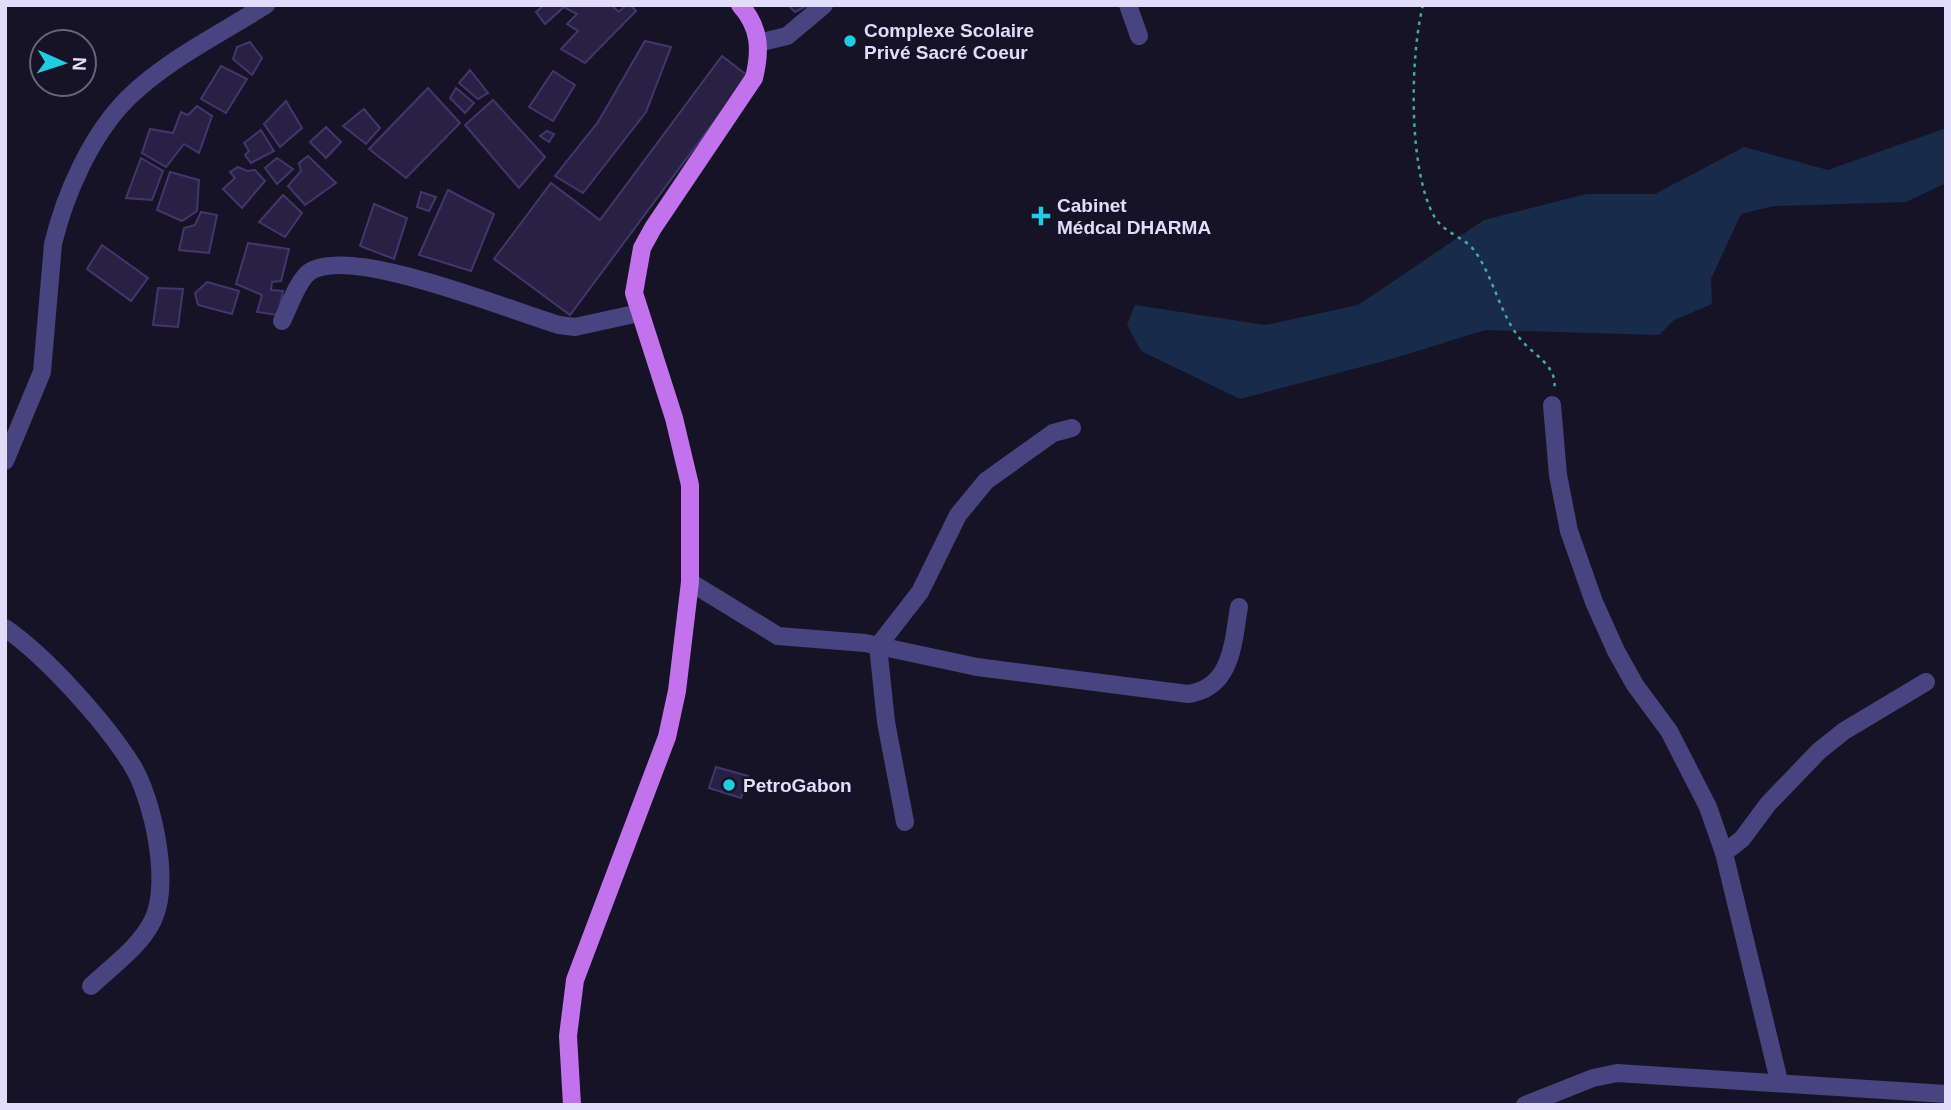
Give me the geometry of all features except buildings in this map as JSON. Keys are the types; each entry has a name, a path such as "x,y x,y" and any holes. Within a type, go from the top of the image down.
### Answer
{"main road":[{"path":"572,1105 568,1036 575,980 667,737 677,691 690,582 690,485 674,418 639,313 634,293 635,272 642,248 754,78 760,54 757,32 740,5"}],"street":[{"path":"5,461 42,372 57,225 67,197 95,144 112,116 152,78 266,5"},
{"path":"758,43 787,36 824,5"},
{"path":"1128,5 1139,36"},
{"path":"282,321 307,274 322,266 341,264 363,265 431,283 559,325 575,327 639,313"},
{"path":"1552,405 1563,507 1594,603 1635,685 1669,732 1708,807 1724,853 1779,1081"},
{"path":"905,822 886,722 878,646 920,592 958,515 986,481 1053,433 1072,428"},
{"path":"690,582 778,636 878,646 977,667 1188,694 1204,692 1224,671 1239,607"},
{"path":"5,628 66,685 133,766 154,828 160,868 154,919 137,943 90,986"},
{"path":"1724,853 1742,839 1768,804 1819,751 1844,732 1926,682"},
{"path":"1525,1105 1593,1077 1616,1073 1779,1081 1946,1094"}],"path":[{"path":"1423,5 1416,34 1416,157 1433,215 1473,249 1518,337 1550,367 1556,383 1552,405"}],"water":[{"path":"1946,128 1946,183 1906,202 1774,206 1741,214 1711,279 1712,304 1674,320 1659,335 1485,330 1395,358 1240,399 1141,351 1127,325 1135,305 1265,325 1358,305 1484,220 1586,194 1655,194 1744,147 1828,170"}],"place":[{"name":"Complexe Scolaire Privé Sacré Coeur","path":"850,41"},
{"name":"Cabinet Médcal DHARMA","path":"1041,216"},
{"name":"PetroGabon","path":"729,785"}]}
